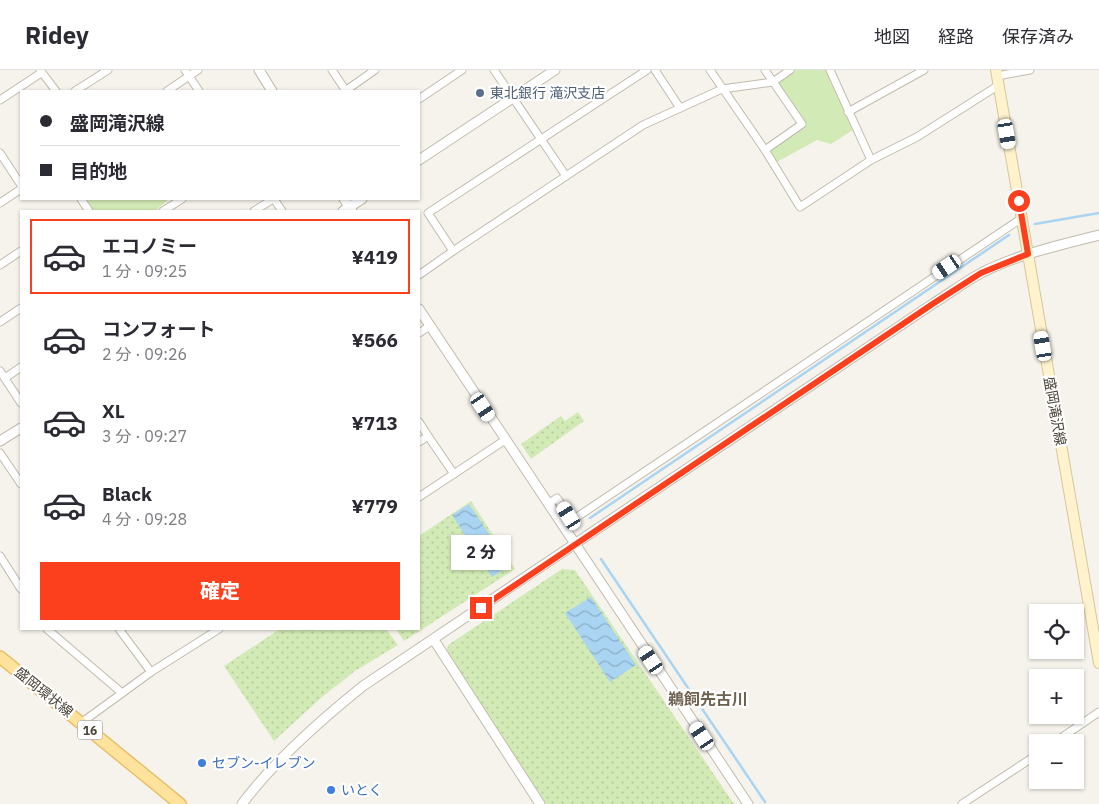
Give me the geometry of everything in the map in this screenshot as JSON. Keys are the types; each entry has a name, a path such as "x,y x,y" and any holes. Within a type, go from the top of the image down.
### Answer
{"main road":[{"name":"盛岡滝沢線","path":"997,77 1099,662"},
{"name":"盛岡環状線","path":"0,657 81,723 174,803"}],"street":[{"path":"77,90 108,70"},
{"path":"168,90 187,73 198,70"},
{"path":"259,70 271,90"},
{"path":"332,70 344,90"},
{"path":"346,90 375,70"},
{"path":"420,98 462,70"},
{"path":"494,70 566,176"},
{"path":"420,159 555,70"},
{"path":"453,250 428,214 646,70"},
{"path":"655,70 680,108"},
{"path":"710,70 765,150 800,207 871,160 917,137 997,77 1030,70"},
{"path":"765,70 802,124 765,150"},
{"path":"420,274 453,250 643,125 722,89 773,82 790,70"},
{"path":"830,70 871,160"},
{"path":"848,112 924,70"},
{"path":"0,100 40,71 55,90"},
{"path":"187,73 198,90"},
{"path":"0,153 20,183"},
{"path":"0,203 20,190"},
{"path":"165,210 179,200"},
{"path":"256,210 271,200"},
{"path":"348,210 361,200"},
{"path":"548,504 557,498 569,516 577,517 1022,218"},
{"path":"242,804 284,757 337,707 364,686 934,303 981,273 1028,254 1099,235"},
{"path":"0,265 20,252"},
{"path":"0,322 20,309"},
{"path":"420,311 748,804"},
{"path":"420,332 430,326"},
{"path":"5,378 20,368"},
{"path":"0,371 20,401"},
{"path":"420,424 454,474"},
{"path":"0,441 20,429"},
{"path":"420,441 428,436"},
{"path":"420,496 505,440"},
{"path":"0,453 20,483"},
{"path":"0,556 20,587"},
{"path":"49,630 122,693"},
{"path":"120,630 151,672"},
{"path":"81,723 151,672 217,630"},
{"path":"434,640 540,804"},
{"path":"1066,734 1099,712"},
{"path":"962,804 1029,760"}],"green space":[{"path":"794,70 827,70 853,130 831,144 817,140 775,163 768,151 804,124 776,82"},
{"path":"88,200 168,200 156,210 93,210"},
{"path":"578,412 584,421 531,459 521,444 561,416 565,421"},
{"path":"471,501 515,569 404,641 397,630 420,630 420,535"},
{"path":"562,569 575,570 734,804 546,804 447,651 448,645"},
{"path":"278,630 387,630 398,645 355,671 322,697 274,741 224,666"}],"water":[{"path":"469,504 510,565 492,577 452,515"},
{"path":"591,597 636,665 610,682 565,613"}],"waterway":[{"path":"1035,224 1099,213"},
{"path":"590,518 1009,235"},
{"path":"601,559 765,802"}],"place":[{"name":"東北銀行 滝沢支店","path":"480,93"},
{"name":"セブン-イレブン","path":"202,763"},
{"name":"いとく","path":"331,790"}],"district":[{"name":"鵜飼先古川","path":"708,699"}],"route":[{"path":"481,608 934,303 981,273 1028,254 1019,201"}]}
